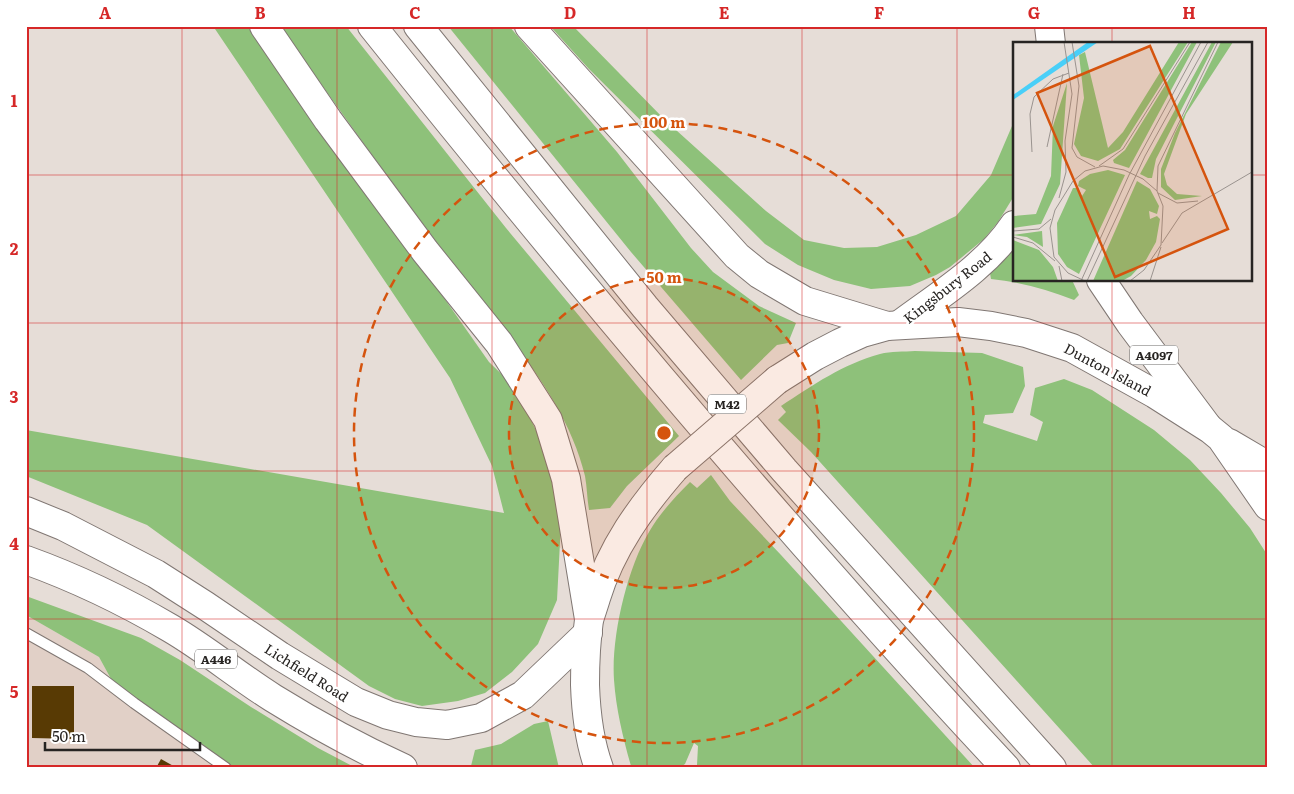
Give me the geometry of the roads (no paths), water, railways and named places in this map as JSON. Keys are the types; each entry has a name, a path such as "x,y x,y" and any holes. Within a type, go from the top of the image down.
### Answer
{"main road":[{"path":"264,26 328,120 379,190 499,343 548,420 566,479 589,626"},
{"name":"M42","path":"372,26 510,198 723,451 931,688 1006,768"},
{"name":"M42","path":"418,26 644,307 784,470 1052,768"},
{"path":"529,26 737,256 759,274 805,301 893,325"},
{"path":"1049,26 1051,42"},
{"name":"Kingsbury Road","path":"893,325 981,264 1006,238 1013,227"},
{"name":"A4097","path":"1102,281 1130,323 1215,434"},
{"name":"Dunton Island","path":"599,768 593,752 586,706 585,670 589,626 600,584 616,547 644,504 675,468 777,380 815,356 862,333 893,325 958,322 1026,333 1072,348 1155,394 1215,434 1268,506"},
{"path":"1215,434 1268,466"},
{"name":"Lichfield Road","path":"26,511 63,526 156,574 280,656 356,702 388,715 416,722 447,725 482,718 523,695 589,626"},
{"name":"A446","path":"26,560 89,585 171,628 274,698 358,746 404,768"}],"lane":[{"path":"26,633 88,668 226,768"}]}
